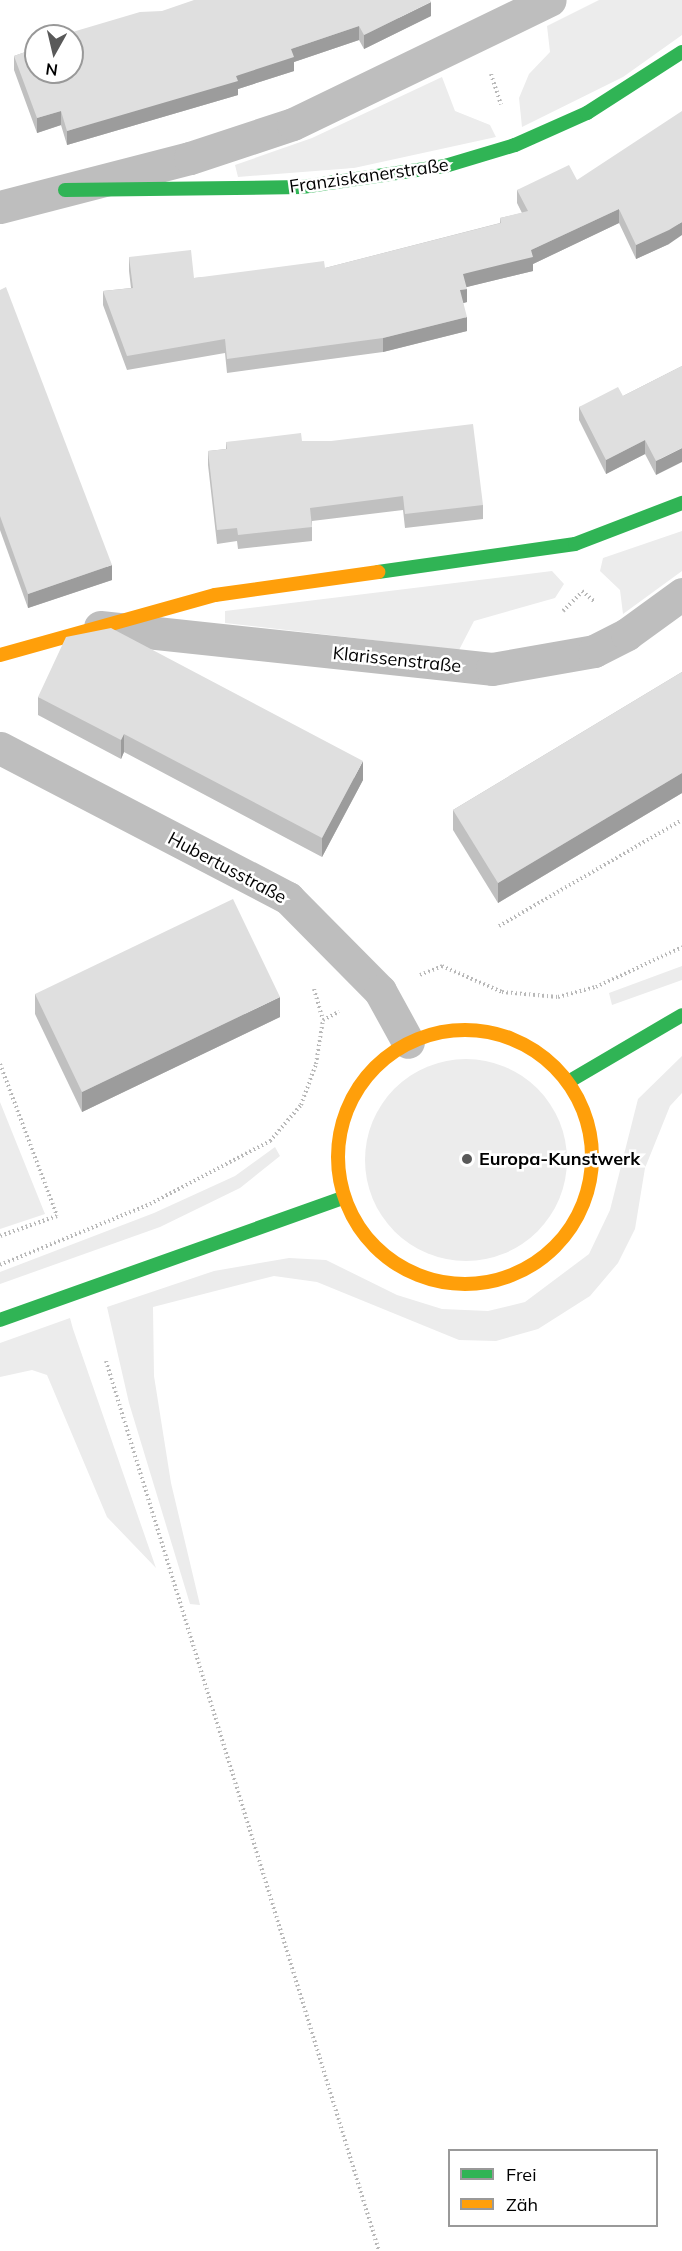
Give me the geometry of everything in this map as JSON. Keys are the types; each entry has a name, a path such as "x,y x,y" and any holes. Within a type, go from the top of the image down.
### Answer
{"street":[{"name":"Franziskanerstraße","path":"0,207 190,158 293,124 550,0"},
{"name":"Franziskanerstraße","path":"65,190 302,188 445,166 515,145 587,113 682,52"},
{"name":"Klarissenstraße","path":"0,655 95,626 215,595 575,544 682,503"},
{"name":"Klarissenstraße","path":"95,626 492,669 571,658 604,645 682,594"},
{"name":"Hubertusstraße","path":"0,748 288,898 380,991 408,1042"},
{"path":"568,1082 682,1015"},
{"path":"478,1029 533,1050 568,1082 588,1121 593,1164 576,1217 559,1244 524,1270 482,1284 438,1282 398,1265 373,1243 343,1198 338,1149 355,1091 378,1064 408,1042 441,1031 478,1029"},
{"path":"0,1320 343,1198"}],"path":[{"path":"479,35 515,145"},
{"path":"575,544 582,592 605,610 604,645"},
{"path":"499,926 682,820"},
{"path":"0,1265 150,1204 270,1141 301,1105 316,1064 323,1020 380,991 442,966 501,992 558,997 596,987 682,947"},
{"path":"0,1064 57,1216 0,1236"},
{"path":"106,1361 379,2251"}],"shaded area":[{"path":"599,0 682,0 682,35 623,77 522,127 519,98 529,74 550,52 547,26"},
{"path":"442,77 455,111 490,125 496,137 354,168 238,177 235,165 312,138"},
{"path":"682,531 682,571 623,614 620,590 600,571 603,558"},
{"path":"552,571 564,584 555,598 474,621 459,650 225,623 225,611"},
{"path":"682,966 682,980 612,1005 609,993"},
{"path":"682,1056 682,1093 670,1106 645,1168 635,1229 618,1263 590,1296 538,1329 496,1341 459,1340 317,1282 274,1276 153,1307 154,1376 171,1483 200,1605 190,1604 129,1403 107,1307 214,1271 289,1258 326,1260 397,1295 442,1309 488,1311 525,1302 589,1254 610,1210 638,1099"},
{"path":"466,1059 486,1061 514,1071 544,1096 559,1121 565,1140 567,1160 565,1180 555,1208 530,1238 505,1253 486,1259 466,1261 446,1259 418,1249 388,1224 373,1199 367,1180 365,1160 367,1140 377,1112 402,1082 427,1067 446,1061"},
{"path":"0,1102 45,1214 0,1229"},
{"path":"275,1147 280,1156 240,1188 160,1227 0,1284 0,1272 154,1213 235,1176"},
{"path":"70,1318 156,1568 107,1517 47,1375 32,1370 0,1377 0,1343"}],"building":[{"path":"194,0 430,0 431,2 364,35 359,26 291,49 294,57 236,76 238,81 67,131 61,111 37,118 24,84 84,84 84,29 140,12 162,11"},
{"path":"24,52 24,83 14,56"},
{"path":"682,111 682,222 636,245 619,209 531,250 533,257 463,274 467,289 460,290 467,317 383,338 227,359 225,339 127,356 103,291 133,288 129,257 191,250 194,278 324,261 325,268 501,223 500,218 528,211 517,190 569,165 577,180"},
{"path":"6,287 112,565 28,594 0,516 0,290"},
{"path":"682,366 682,448 656,461 645,440 606,460 579,407 618,387 623,396"},
{"path":"473,424 483,505 405,514 403,496 310,508 312,527 238,535 237,528 217,530 208,451 227,449 226,442 301,433 302,441 331,441"},
{"path":"111,628 363,761 322,838 124,734 121,740 38,697 66,637"},
{"path":"682,672 682,773 498,883 453,810"},
{"path":"233,899 280,997 82,1092 35,994"}],"traffic: fast":[{"path":"65,190 302,187 445,166 515,145 587,113 682,52"},
{"path":"378,572 575,544 682,503"},
{"path":"568,1082 682,1015"},
{"path":"0,1320 343,1198"}],"traffic: slow":[{"path":"0,655 215,595 378,572"},
{"path":"465,1030 490,1033 514,1040 525,1045 555,1067 577,1097 582,1108 589,1132 592,1157 589,1182 582,1206 577,1217 555,1247 525,1269 514,1274 490,1281 465,1284 440,1281 416,1274 405,1269 375,1247 353,1217 348,1206 341,1182 338,1157 341,1132 348,1108 353,1097 375,1067 405,1045 416,1040 440,1033 465,1030"}],"place":[{"name":"Europa-Kunstwerk","path":"467,1159"}]}
